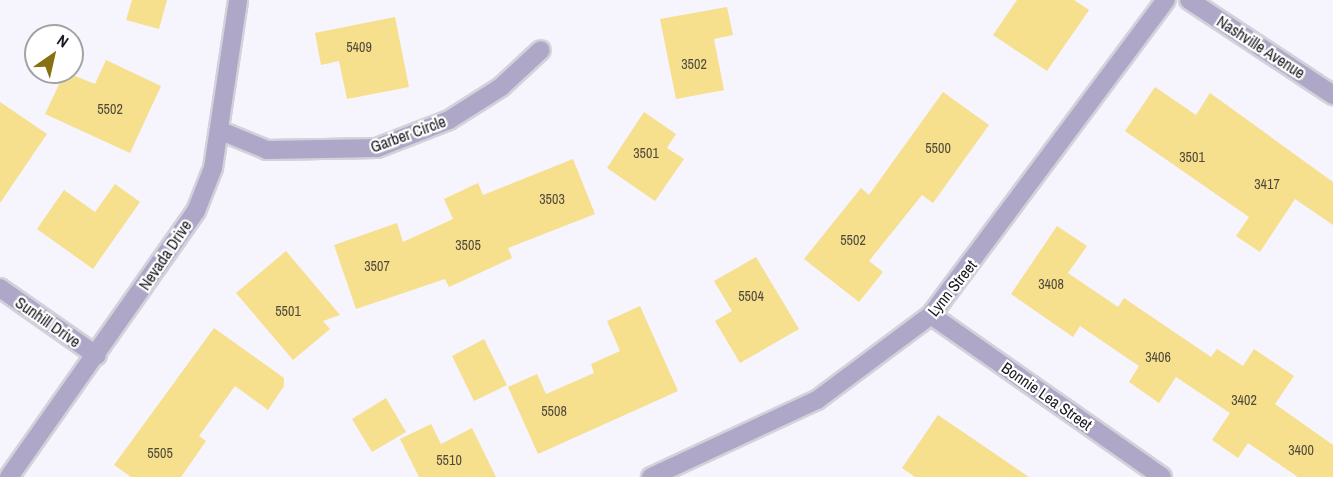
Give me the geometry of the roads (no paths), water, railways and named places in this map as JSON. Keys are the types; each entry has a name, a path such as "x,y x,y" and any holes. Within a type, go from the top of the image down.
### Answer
{"street":[{"name":"Nevada Drive","path":"9,477 96,356 196,210 220,131 238,0"},
{"name":"Lynn Street","path":"651,477 817,400 931,315 1166,0"},
{"name":"Nashville Avenue","path":"1189,0 1333,95"},
{"name":"Garber Circle","path":"220,131 267,150 377,148 449,120 501,87 541,50"},
{"name":"Sunhill Drive","path":"0,288 96,356"},
{"name":"Bonnie Lea Street","path":"931,315 1162,477"}]}
